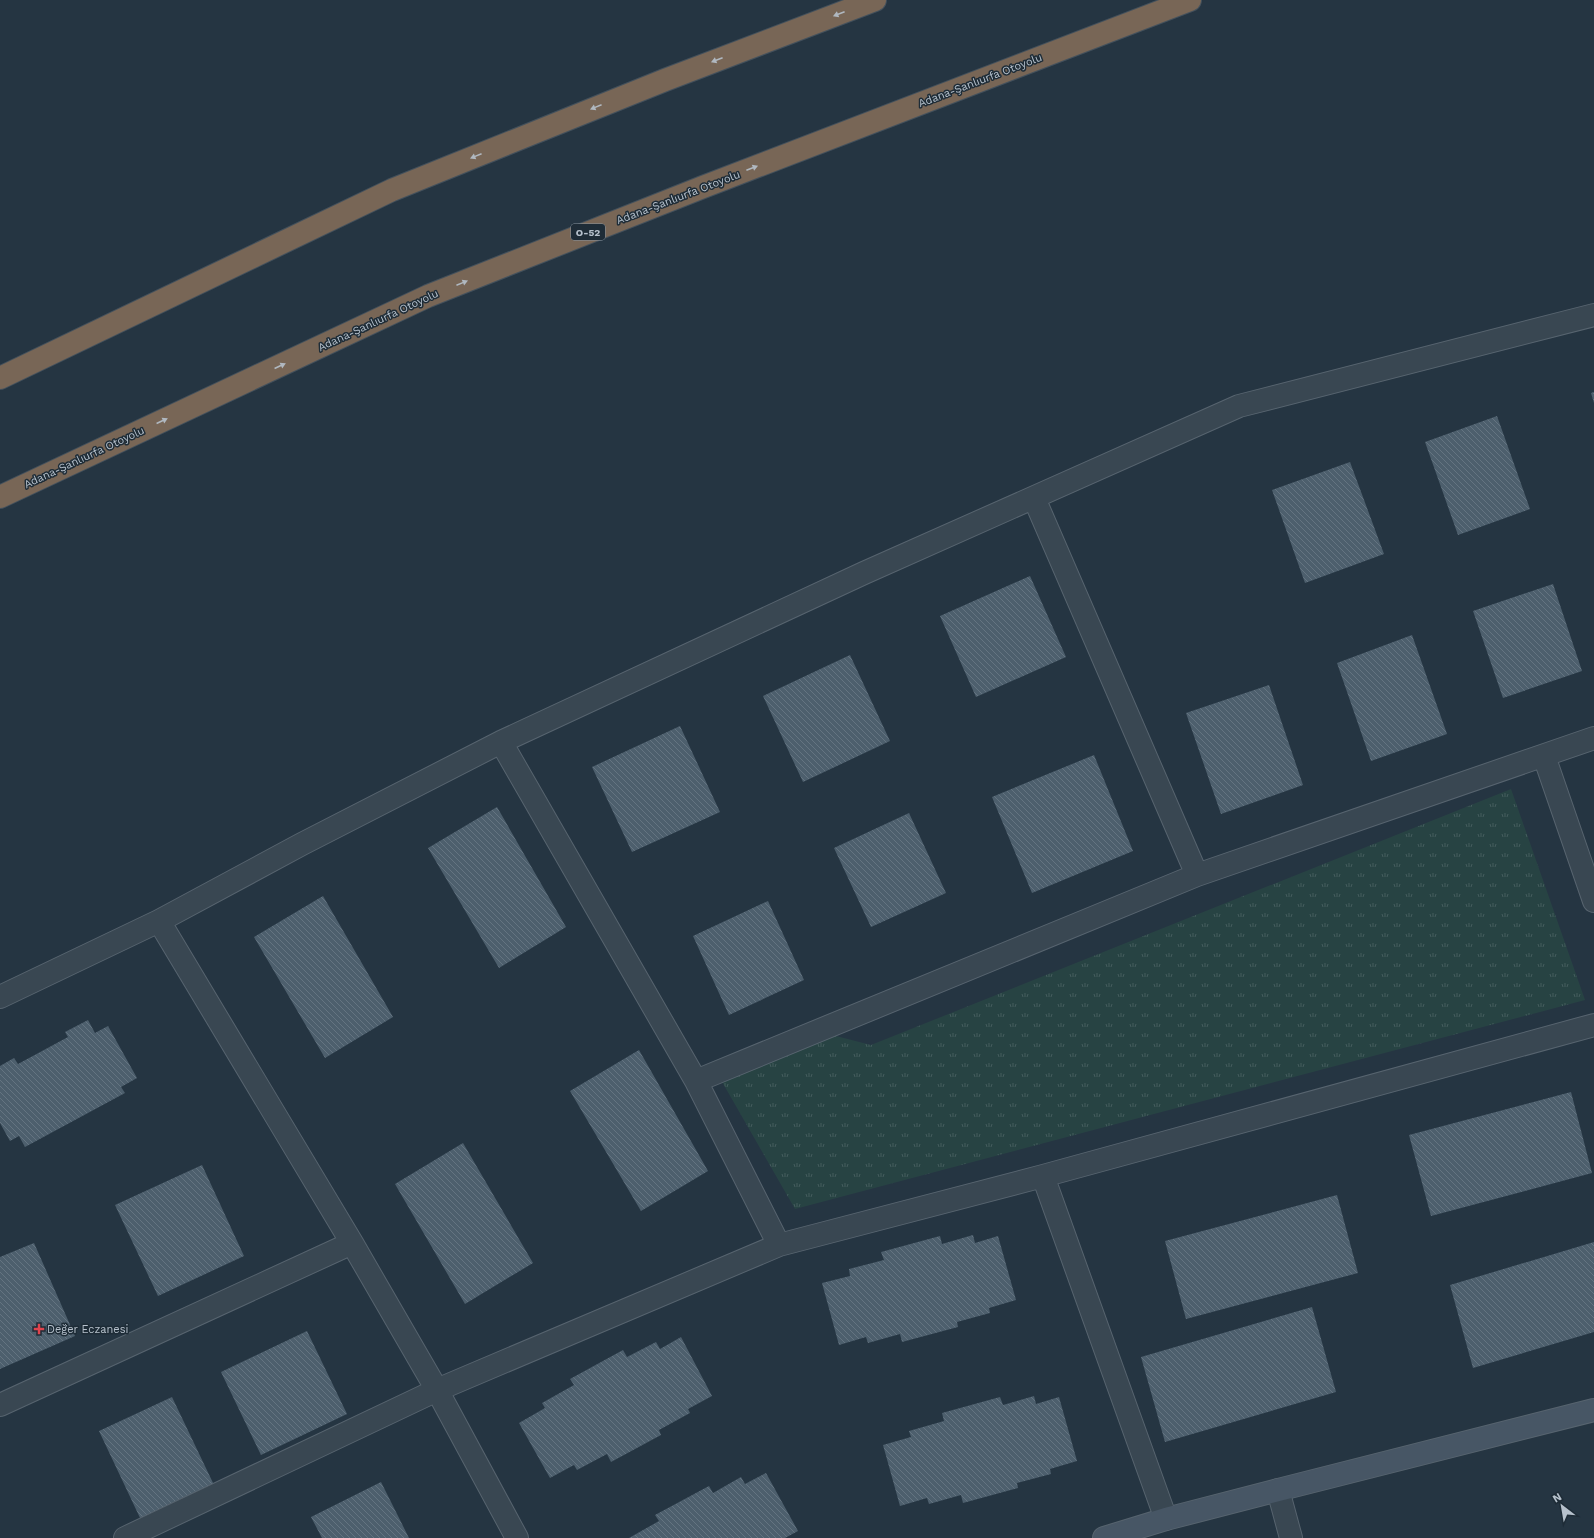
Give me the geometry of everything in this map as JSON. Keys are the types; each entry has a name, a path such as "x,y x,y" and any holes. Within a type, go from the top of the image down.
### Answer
{"highway":[{"path":"0,378 392,190 665,80 875,0"},
{"name":"Adana-Şanlıurfa Otoyolu","path":"0,497 428,296 725,178 1190,0"}],"street":[{"path":"0,997 159,921 295,848 501,742 864,573 1240,406 1594,315"},
{"path":"1034,498 1197,875"},
{"path":"696,1081 1197,875 1594,738"},
{"path":"501,742 696,1081 779,1245"},
{"path":"1544,756 1594,901"},
{"path":"159,921 352,1243 437,1390 517,1538"},
{"path":"125,1538 437,1390 779,1245 1043,1176 1594,1026"},
{"path":"1043,1176 1166,1519"},
{"path":"0,1405 352,1243"},
{"path":"1104,1538 1166,1519 1594,1410"},
{"path":"1278,1490 1291,1538"}],"green space":[{"path":"1511,789 1585,1000 795,1209 721,1080 832,1035 871,1045"}],"building":[{"path":"1594,392 1594,403 1591,393"},
{"path":"1497,416 1530,509 1458,535 1425,442"},
{"path":"1350,462 1384,554 1305,583 1272,490"},
{"path":"1030,576 1066,657 976,697 940,616"},
{"path":"1553,584 1582,671 1503,698 1473,611"},
{"path":"1412,635 1447,734 1371,761 1337,663"},
{"path":"850,655 890,741 803,782 763,696"},
{"path":"1269,685 1303,785 1221,814 1186,713"},
{"path":"680,726 720,812 632,852 592,767"},
{"path":"1094,755 1133,851 1032,893 992,797"},
{"path":"497,807 566,927 499,968 428,848"},
{"path":"909,813 946,893 871,927 834,848"},
{"path":"323,896 393,1017 325,1058 254,937"},
{"path":"768,901 804,980 729,1015 693,936"},
{"path":"88,1020 95,1033 108,1026 137,1078 121,1087 125,1093 25,1147 19,1136 10,1141 0,1123 0,1066 14,1058 18,1064 68,1037 65,1032"},
{"path":"639,1050 708,1171 641,1211 570,1091"},
{"path":"1571,1092 1592,1173 1431,1216 1409,1135"},
{"path":"463,1143 533,1263 465,1304 395,1184"},
{"path":"202,1165 244,1256 158,1296 115,1205"},
{"path":"1337,1195 1358,1273 1186,1319 1165,1241"},
{"path":"973,1235 975,1243 998,1236 1016,1300 989,1308 990,1313 957,1322 958,1327 902,1342 900,1334 868,1343 866,1337 839,1345 822,1283 850,1276 849,1269 884,1260 881,1252 940,1236 942,1244"},
{"path":"1594,1242 1594,1332 1473,1368 1450,1285"},
{"path":"34,1243 75,1336 0,1369 0,1257"},
{"path":"1312,1307 1336,1392 1165,1442 1141,1357"},
{"path":"307,1331 347,1414 261,1455 221,1372"},
{"path":"681,1337 712,1396 688,1409 690,1413 659,1430 661,1435 611,1462 607,1454 577,1470 574,1465 550,1478 519,1423 545,1408 542,1403 574,1385 570,1379 623,1350 627,1357 656,1342 660,1349"},
{"path":"1034,1396 1036,1404 1059,1397 1077,1461 1050,1469 1051,1474 1017,1483 1018,1488 963,1503 961,1495 929,1504 927,1498 900,1506 883,1445 911,1437 909,1431 944,1421 942,1413 1000,1397 1003,1405"},
{"path":"172,1397 214,1485 141,1520 99,1431"},
{"path":"766,1473 798,1531 785,1538 629,1538 659,1521 655,1515 709,1486 713,1493 741,1477 745,1484"},
{"path":"381,1482 409,1538 322,1538 311,1517"}],"place":[{"name":"Değer Eczanesi","path":"39,1329"}]}
